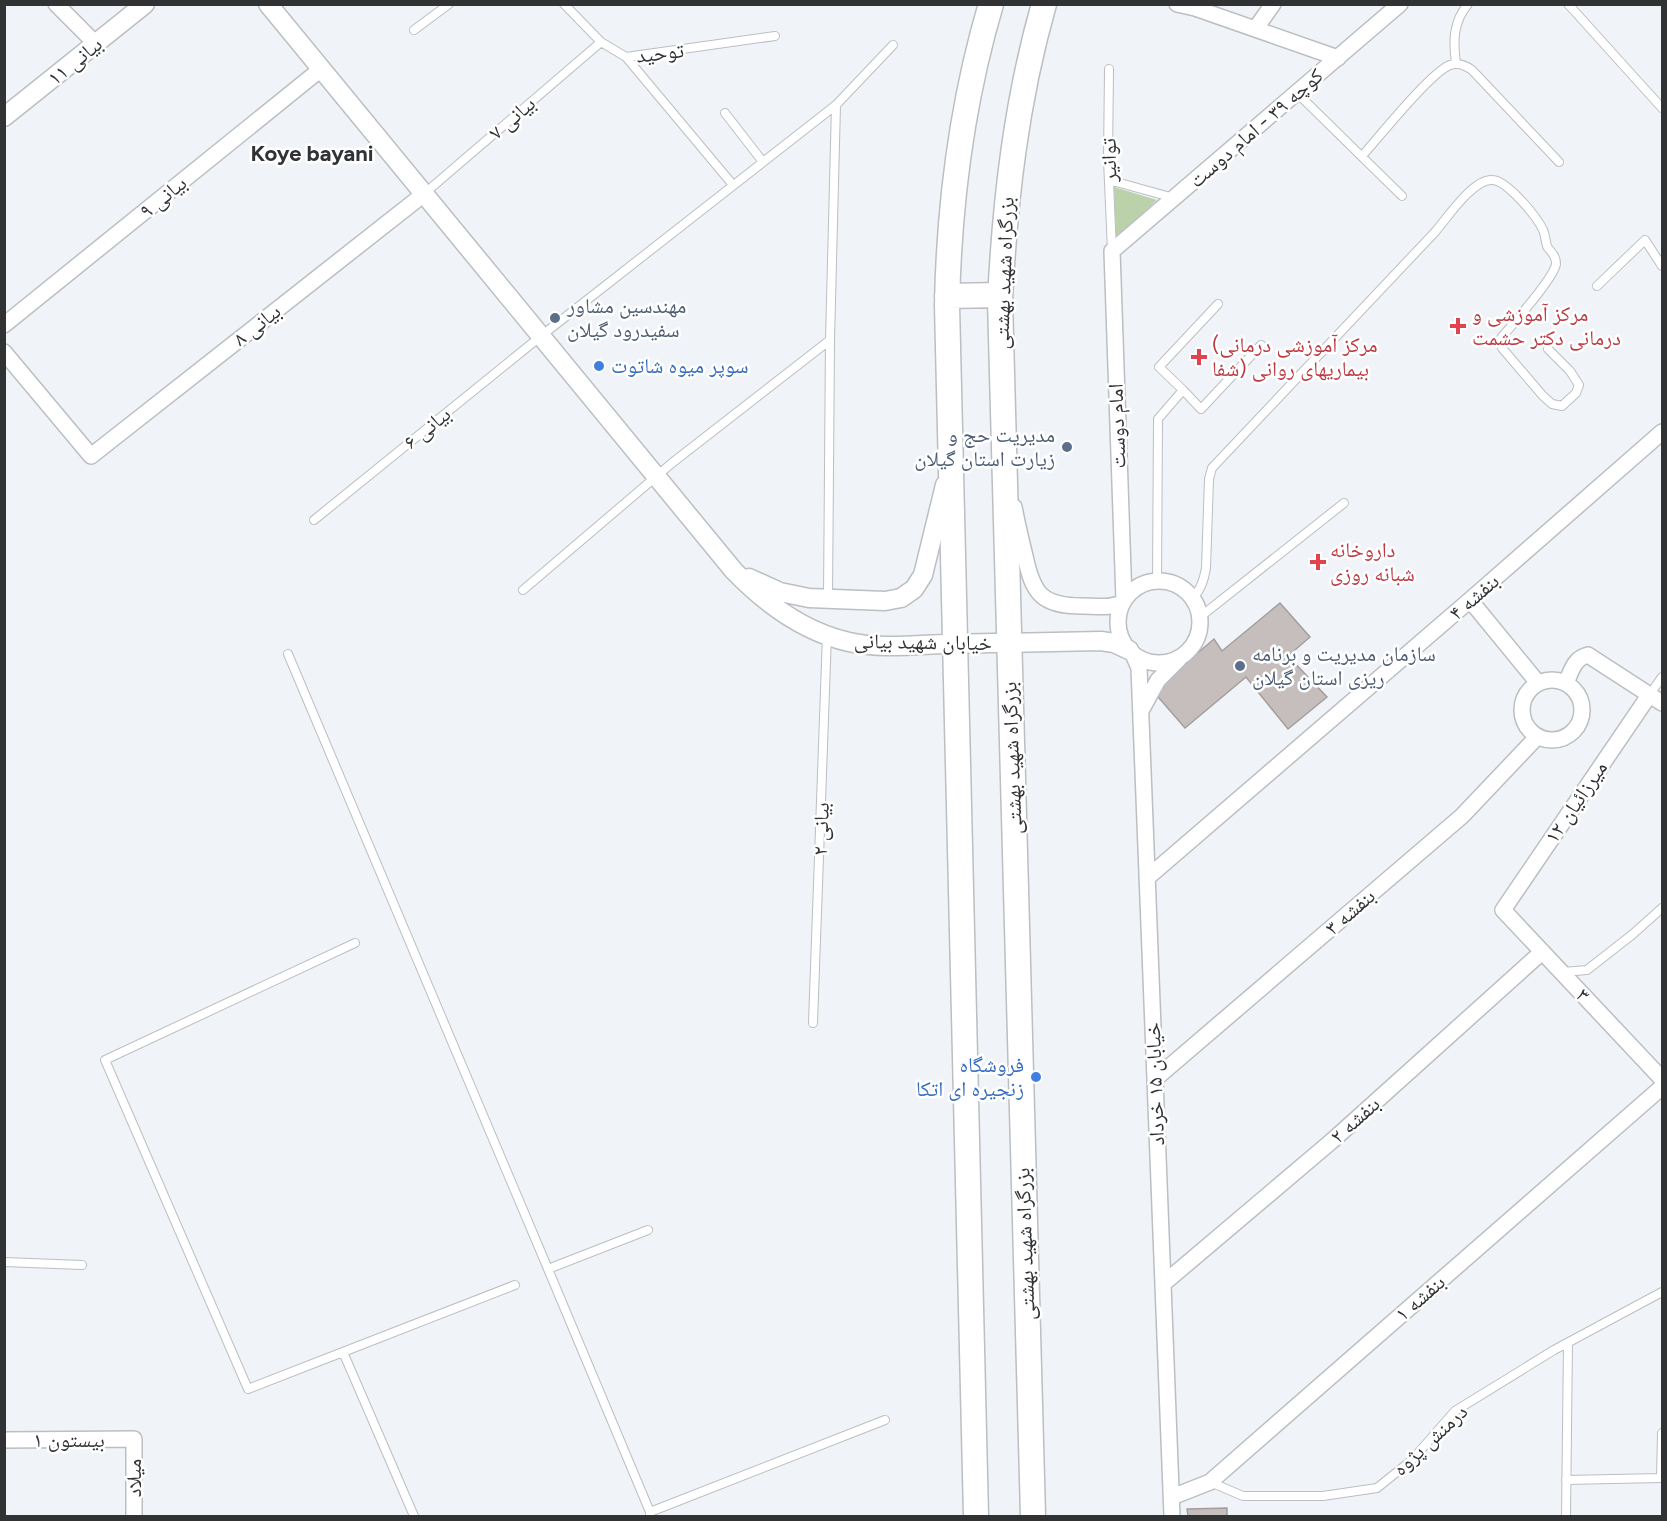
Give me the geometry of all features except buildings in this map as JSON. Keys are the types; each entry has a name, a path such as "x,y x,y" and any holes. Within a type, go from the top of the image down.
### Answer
{"highway":[{"path":"976,1516 948,297 950,228 960,142 971,83 991,4"},
{"name":"بزرگراه شهید بهشتی","path":"1033,1516 1000,295 1003,231 1011,154 1024,86 1044,4"},
{"path":"948,297 1000,295"}],"street":[{"path":"56,4 96,44"},
{"name":"بیانی ۱۱","path":"4,117 145,4"},
{"path":"267,4 734,571"},
{"path":"1177,4 1256,28 1338,58"},
{"path":"1256,28 1273,4"},
{"name":"کوچه ۳۹ - امام دوست","path":"1112,251 1400,4"},
{"name":"بیانی ۹","path":"4,325 321,69"},
{"name":"بیانی ۸","path":"4,352 91,456 424,194"},
{"name":"امام دوست","path":"1112,251 1123,601"},
{"name":"بنفشه ۴","path":"1147,878 1662,432"},
{"path":"1004,460 1029,574 1039,594 1047,600 1062,606 1113,606 1123,601 1140,585 1157,581 1177,585 1192,598 1200,617 1197,637 1185,653 1158,680 1148,695 1141,715"},
{"name":"خیابان شهید بیانی","path":"734,571 780,592 809,598 890,600 906,595 914,589 925,570 951,462"},
{"name":"خیابان شهید بیانی","path":"734,571 752,590 775,608 827,635 851,643 1110,642 1131,652"},
{"path":"1470,600 1538,683"},
{"path":"1123,601 1118,615 1118,626 1122,642 1131,652 1147,661 1157,663 1172,661 1185,653"},
{"name":"خیابان ۱۵ خرداد","path":"1131,652 1139,668 1172,1516"},
{"path":"1566,683 1579,658 1588,655 1656,698"},
{"path":"1552,680 1566,683 1581,701 1582,711 1578,725 1573,732 1560,740 1546,740 1537,737 1524,724 1521,710 1527,692 1538,683 1552,680"},
{"name":"میرزائیان ۱۲","path":"1503,910 1656,698"},
{"name":"بنفشه ۳","path":"1155,1079 1461,816 1537,737"},
{"name":"۳","path":"1503,910 1662,1079"},
{"name":"بنفشه ۲","path":"1163,1284 1333,1140 1542,952"},
{"name":"بنفشه ۱","path":"1172,1497 1210,1482 1662,1087"},
{"name":"بیستون ۱","path":"4,1440 134,1439"},
{"name":"میلاد","path":"134,1439 134,1516"}],"lane":[{"path":"414,30 449,4"},
{"name":"توحید","path":"564,4 601,42 626,57 775,36"},
{"path":"1456,63 1455,27 1468,4"},
{"path":"1573,6 1662,108"},
{"name":"بیانی ۷","path":"424,194 601,42"},
{"name":"بیانی ۶","path":"314,520 541,336 836,105 893,45"},
{"path":"626,57 733,185"},
{"path":"1362,156 1432,79 1449,65 1456,63 1472,70 1559,162"},
{"name":"توانیر","path":"1109,69 1109,180 1112,251"},
{"path":"1297,93 1402,196"},
{"path":"828,599 830,340 836,105"},
{"path":"725,113 763,162"},
{"path":"1192,598 1197,594 1204,580 1206,568 1209,479 1212,468 1479,183 1491,179 1503,183 1513,191 1541,225 1547,247 1555,256 1556,265 1548,280 1501,338 1502,348 1543,396 1552,404 1562,406 1576,393 1579,385 1570,371 1548,349"},
{"path":"1109,180 1174,198"},
{"path":"1597,286 1645,240 1662,266"},
{"path":"1218,304 1160,366 1201,409 1261,345"},
{"path":"523,590 656,476 830,340"},
{"path":"1157,581 1158,419 1183,390"},
{"path":"1200,617 1344,503"},
{"name":"بیانی ۲","path":"813,1023 827,635"},
{"path":"288,654 650,1514 885,1420"},
{"path":"1656,698 1662,677"},
{"path":"1562,973 1587,970 1662,908"},
{"path":"355,943 105,1060 248,1389 515,1286"},
{"path":"548,1269 648,1230"},
{"path":"4,1262 82,1265"},
{"name":"درمنش پژوه","path":"1210,1482 1243,1497 1323,1496 1377,1488 1412,1460 1455,1411 1568,1343 1662,1292"},
{"path":"1566,1516 1568,1343"},
{"path":"343,1352 414,1516"},
{"path":"1566,1480 1661,1478 1662,1433"}],"green space":[{"path":"1114,187 1157,200 1116,239"}],"place":[{"name":"مهندسین مشاور سفیدرود گیلان","path":"555,318"},
{"name":"مرکز آموزشی و ‌درمانی دکتر حشمت","path":"1458,326"},
{"name":"(مرکز آموزشی درمانی بیماریهای روانی (شفا","path":"1199,357"},
{"name":"سوپر میوه شاتوت","path":"599,366"},
{"name":"مدیریت حج و زیارت استان گیلان","path":"1067,447"},
{"name":"داروخانه شبانه روزی","path":"1318,562"},
{"name":"سازمان مدیریت و برنامه ریزی استان گیلان","path":"1240,666"},
{"name":"فروشگاه زنجیره ای اتکا","path":"1036,1077"}],"district":[{"name":"Koye bayani","path":"312,153"}]}
